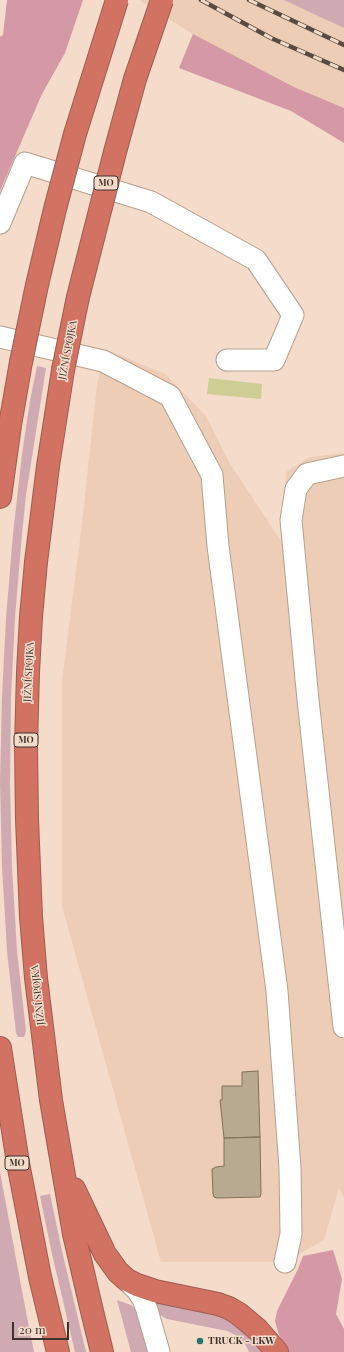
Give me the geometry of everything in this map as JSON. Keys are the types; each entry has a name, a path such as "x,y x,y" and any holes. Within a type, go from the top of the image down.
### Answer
{"highway":[{"path":"0,497 10,426 37,285 55,209 78,127 117,0"},
{"name":"JIŽNÍ SPOJKA","path":"102,1352 90,1307 74,1234 60,1160 42,1039 31,917 27,819 26,746 28,672 36,562 48,466 64,370 84,275 115,152 135,80 162,0"},
{"name":"MO","path":"0,1048 18,1163 40,1277 58,1352"},
{"path":"60,1160 105,1254 118,1272 127,1280 155,1291 218,1304 229,1308 239,1314 258,1330 277,1352"}],"lane":[{"path":"0,223 25,164 151,202 256,260 293,315 274,360 227,360"},
{"path":"0,337 103,361 170,396 212,475 219,554 277,991 290,1168 291,1234 285,1262"},
{"path":"344,466 307,474 296,489 291,520 308,700 344,1028"},
{"path":"127,1280 137,1290 143,1299 159,1348"}],"shaded area":[{"path":"7,0 83,0 65,53 42,94 0,191 0,37 3,35"},
{"path":"139,0 284,0 344,28 344,108 295,87 202,40"},
{"path":"284,0 344,0 344,28 303,9"},
{"path":"193,34 294,87 344,108 344,143 291,111 179,68"},
{"path":"105,349 165,374 206,416 229,462 281,541 286,472 310,457 344,453 344,1198 339,1188 324,1240 285,1262 161,1262 62,906 62,681 81,532 97,385"},
{"path":"37,366 46,368 26,495 15,618 11,697 10,783 12,867 17,951 26,1031 24,1037 18,1037 16,1033 7,951 2,866 0,783 2,697 6,618 13,534 22,454"},
{"path":"209,378 262,384 261,399 207,394"},
{"path":"0,1172 25,1307 34,1352 0,1352"},
{"path":"50,1194 86,1352 75,1352 52,1254 40,1196"},
{"path":"333,1250 342,1279 336,1314 344,1329 344,1352 287,1352 275,1321 277,1311 303,1256"},
{"path":"117,1300 131,1305 137,1310 151,1352 131,1352"},
{"path":"152,1300 216,1313 240,1324 267,1352 249,1352 244,1342 239,1337 227,1331 167,1319 155,1312"}],"building":[{"path":"258,1071 260,1137 224,1138 220,1100 222,1100 222,1086 242,1086 242,1072"},
{"path":"260,1137 260,1197 214,1197 212,1169 224,1166 224,1138"}],"railway":[{"path":"201,0 271,38 344,70"},
{"path":"249,0 344,45"}],"place":[{"name":"TRUCK - LKW","path":"200,1341"}]}
